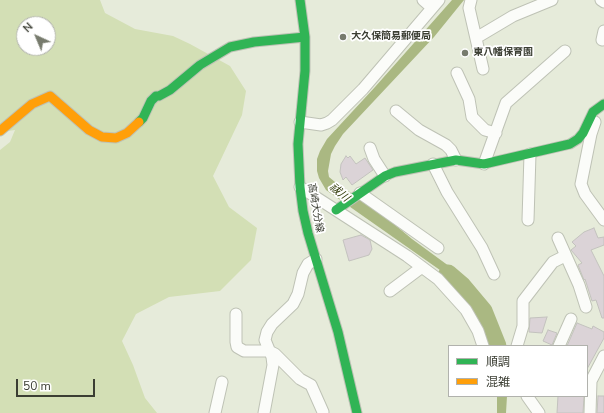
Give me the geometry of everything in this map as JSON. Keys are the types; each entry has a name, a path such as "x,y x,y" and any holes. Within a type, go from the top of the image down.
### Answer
{"street":[{"name":"高崎大分線","path":"300,0 305,37 304,71 298,144 300,187 308,234 340,340 357,413"},
{"path":"300,122 321,125 327,124 332,120 363,89 436,4 423,0"},
{"path":"470,0 469,8 482,69"},
{"path":"476,38 513,16 552,0"},
{"path":"0,131 32,104 50,96 89,130 102,137 116,138 127,133 143,118 151,101 156,96 170,90 200,65 230,47 254,42 305,37"},
{"path":"484,164 506,103 565,51"},
{"path":"456,73 469,99 472,117 486,130 496,133"},
{"path":"338,208 386,176 395,172 456,160 484,164 530,154 574,142 583,133 593,112 604,104"},
{"path":"396,110 419,130 446,145 451,150 456,160"},
{"path":"604,110 594,122 581,177 581,184 585,194 604,220"},
{"path":"370,148 374,159 386,176"},
{"path":"528,220 530,154"},
{"path":"433,164 447,192 482,248 494,274"},
{"path":"300,187 338,208 422,267 444,285 466,310 478,331 483,345"},
{"path":"358,194 395,217 438,248"},
{"path":"558,238 579,285 586,307"},
{"path":"517,345 523,326 523,301 553,262 566,256"},
{"path":"264,413 273,365 265,340 268,328 293,304 298,294 303,273 308,264 316,259"},
{"path":"390,291 422,267"},
{"path":"236,314 237,348 244,351 269,351 278,356 300,379 311,385 323,412"},
{"path":"559,345 571,319"},
{"path":"590,413 591,381 604,356"},
{"path":"215,413 222,382"},
{"path":"528,397 539,413"}],"shaded area":[{"path":"0,0 100,0 105,13 135,29 173,36 230,66 246,91 242,115 213,176 229,207 257,228 251,260 220,291 169,297 136,314 122,341 133,365 145,398 157,413 0,413 0,150 10,142 15,130 0,132"}],"water":[{"path":"452,0 464,0 434,37 343,134 331,154 328,171 329,177 335,182 383,215 412,239 468,280 467,282 491,307 504,345 494,345 477,306 476,299 447,275 326,190 319,178 317,171 317,159 327,139"},
{"path":"497,397 507,397 506,413 497,413"}],"building":[{"path":"346,156 348,158 350,156 356,164 365,158 373,170 352,185 346,177 343,180 340,172 341,164"},
{"path":"594,228 598,238 604,237 604,245 591,250 604,276 604,318 602,318 596,300 592,301 585,279 584,280 578,265 582,263 571,250 576,246 572,242 584,232"},
{"path":"361,235 370,240 372,249 369,255 349,261 343,240"},
{"path":"547,317 542,333 529,332 530,318"},
{"path":"577,323 592,329 593,326 604,332 604,338 588,367 588,345 567,345"},
{"path":"548,330 557,333 552,345 543,341"},
{"path":"598,396 604,396 604,413 597,413"},
{"path":"558,397 584,397 583,413 557,413"}],"waterway":[{"name":"祓川","path":"448,274 462,286 483,311 497,345"}],"traffic: fast":[{"path":"300,0 305,37 305,71 298,144 300,187 303,211 308,233 338,332 357,413"},
{"path":"139,122 143,118 151,101 156,96 170,90 200,65 230,47 254,42 305,37"},
{"path":"336,210 385,176 395,172 456,160 484,164 570,144 578,139 583,133 593,112 604,104"}],"traffic: slow":[{"path":"0,131 32,104 50,96 89,130 102,137 116,138 127,133 139,122"}],"place":[{"name":"大久保簡易郵便局","path":"343,37"},
{"name":"東八幡保育園","path":"465,53"}]}
